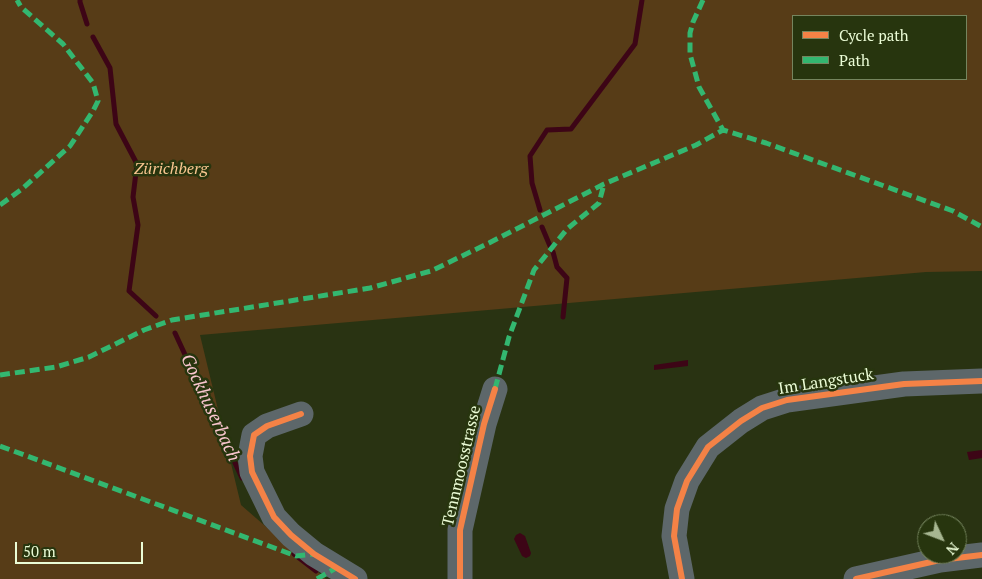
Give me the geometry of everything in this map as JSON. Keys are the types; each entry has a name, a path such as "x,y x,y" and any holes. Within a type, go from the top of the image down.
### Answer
{"street":[{"name":"Im Langstuck","path":"682,579 674,536 677,509 687,481 708,447 742,421 762,408 787,400 904,384 982,381"},
{"name":"Tennmoosstrasse","path":"460,579 460,530 484,424 495,389"},
{"path":"300,414 267,426 254,436 250,456 252,472 274,517 291,535 314,554 354,579"},
{"path":"856,579 940,560 982,554"}],"green space":[{"name":"Zürichberg","path":"0,0 982,0 982,271 926,272 200,335 241,505 326,579 0,579"}],"shaded area":[{"path":"688,360 688,366 654,370 654,365"},
{"path":"982,450 982,458 969,460 967,452"},
{"path":"520,533 525,536 531,553 526,558 522,556 514,539"}],"waterway":[{"path":"80,0 87,24"},
{"path":"540,210 532,183 530,156 547,130 571,129 635,44 642,0"},
{"path":"93,37 110,68 116,124 137,164 133,197 138,225 129,291 156,316"},
{"path":"542,227 550,246"},
{"path":"553,252 557,267 567,278 563,317"},
{"name":"Gockhuserbach","path":"175,333 242,478"},
{"name":"Gockhuserbach","path":"294,554 316,571"}],"marked path":[{"path":"0,205 22,189 70,146 98,101 93,83 63,44 21,7 17,0"},
{"path":"703,0 690,33 690,54 699,87 723,130 766,143 953,211 982,227"},
{"path":"0,375 56,367 89,357 144,330 172,320 370,288 431,271 604,184 696,145 723,130"},
{"path":"495,389 509,337 534,270 567,229 599,203 604,184"},
{"path":"0,446 296,556 314,554"},
{"path":"317,579 336,568"}],"cycle path":[{"path":"682,579 674,536 677,509 687,481 708,447 741,421 762,408 787,400 904,384 982,381"},
{"path":"460,579 460,530 484,424 495,389"},
{"path":"301,414 267,426 254,435 250,456 252,472 274,517 291,535 314,554 355,579"},
{"path":"856,579 940,560 982,555"}]}
